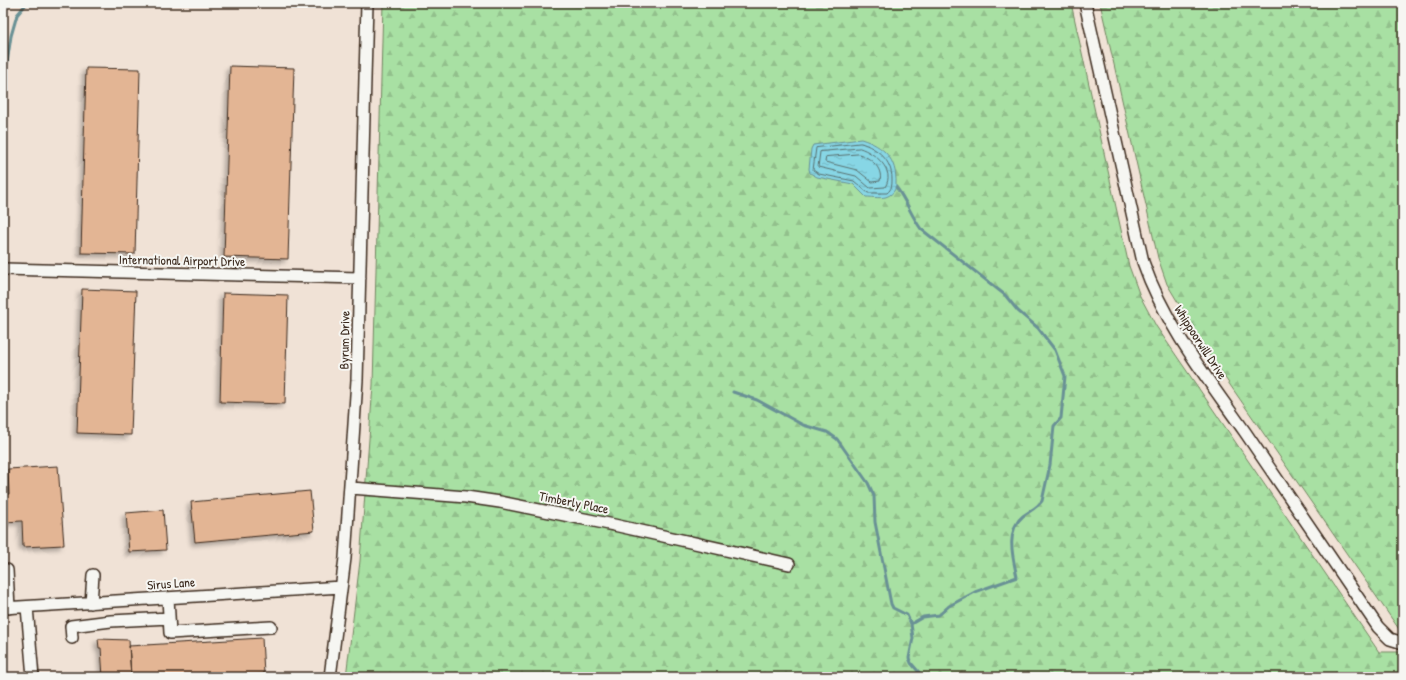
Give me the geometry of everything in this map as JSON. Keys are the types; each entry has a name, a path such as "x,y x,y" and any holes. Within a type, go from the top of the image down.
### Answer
{"street":[{"name":"Byrum Drive","path":"330,677 351,488 357,380 367,3"},
{"name":"Whippoorwill Drive","path":"1085,3 1143,262 1152,290 1197,364 1378,627 1390,639 1402,643"},
{"name":"International Airport Drive","path":"3,269 360,278"},
{"name":"Timberly Place","path":"351,488 458,496 500,502 614,525 789,564"},
{"path":"6,608 7,570"},
{"path":"91,603 93,575"},
{"name":"Sirus Lane","path":"6,608 341,587"},
{"path":"168,598 170,633 271,627"},
{"path":"27,607 32,677"},
{"path":"72,638 72,626 111,621 169,618"}],"green space":[{"path":"383,3 1071,3 1129,266 1140,296 1156,326 1379,652 1403,652 1403,677 346,677 360,561 373,385"},
{"path":"1100,3 1403,3 1403,631 1401,632 1210,356 1167,284 1158,258"}],"water":[{"path":"861,139 876,145 888,155 894,167 896,186 893,193 886,197 866,197 853,184 817,177 810,173 811,149 813,145"}],"building":[{"path":"230,66 294,68 288,259 224,257"},
{"path":"86,68 140,69 135,254 81,253"},
{"path":"82,289 136,291 131,435 77,433"},
{"path":"223,293 288,295 285,404 220,402"},
{"path":"58,466 64,545 23,547 22,521 3,522 3,494 9,494 8,469"},
{"path":"310,491 314,531 195,542 191,502"},
{"path":"163,510 166,550 129,552 126,513"},
{"path":"262,638 264,674 210,677 131,677 129,646"},
{"path":"98,639 129,640 131,677 103,677 101,648 99,648"}],"waterway":[{"path":"3,90 11,36 17,15 27,3"},
{"path":"3,183 6,193 5,237"},
{"path":"896,187 921,229 1005,295 1018,311 1038,328 1055,350 1065,376 1061,418 1054,426 1050,465 1042,501 1017,522 1012,537 1012,553 1017,577 975,592 949,606 939,615 923,617 911,624"},
{"path":"733,392 757,400 803,425 827,432 837,439 868,483 874,496 875,522 891,604 893,608 907,615 911,624 913,638 909,658 911,663 923,677"}]}
